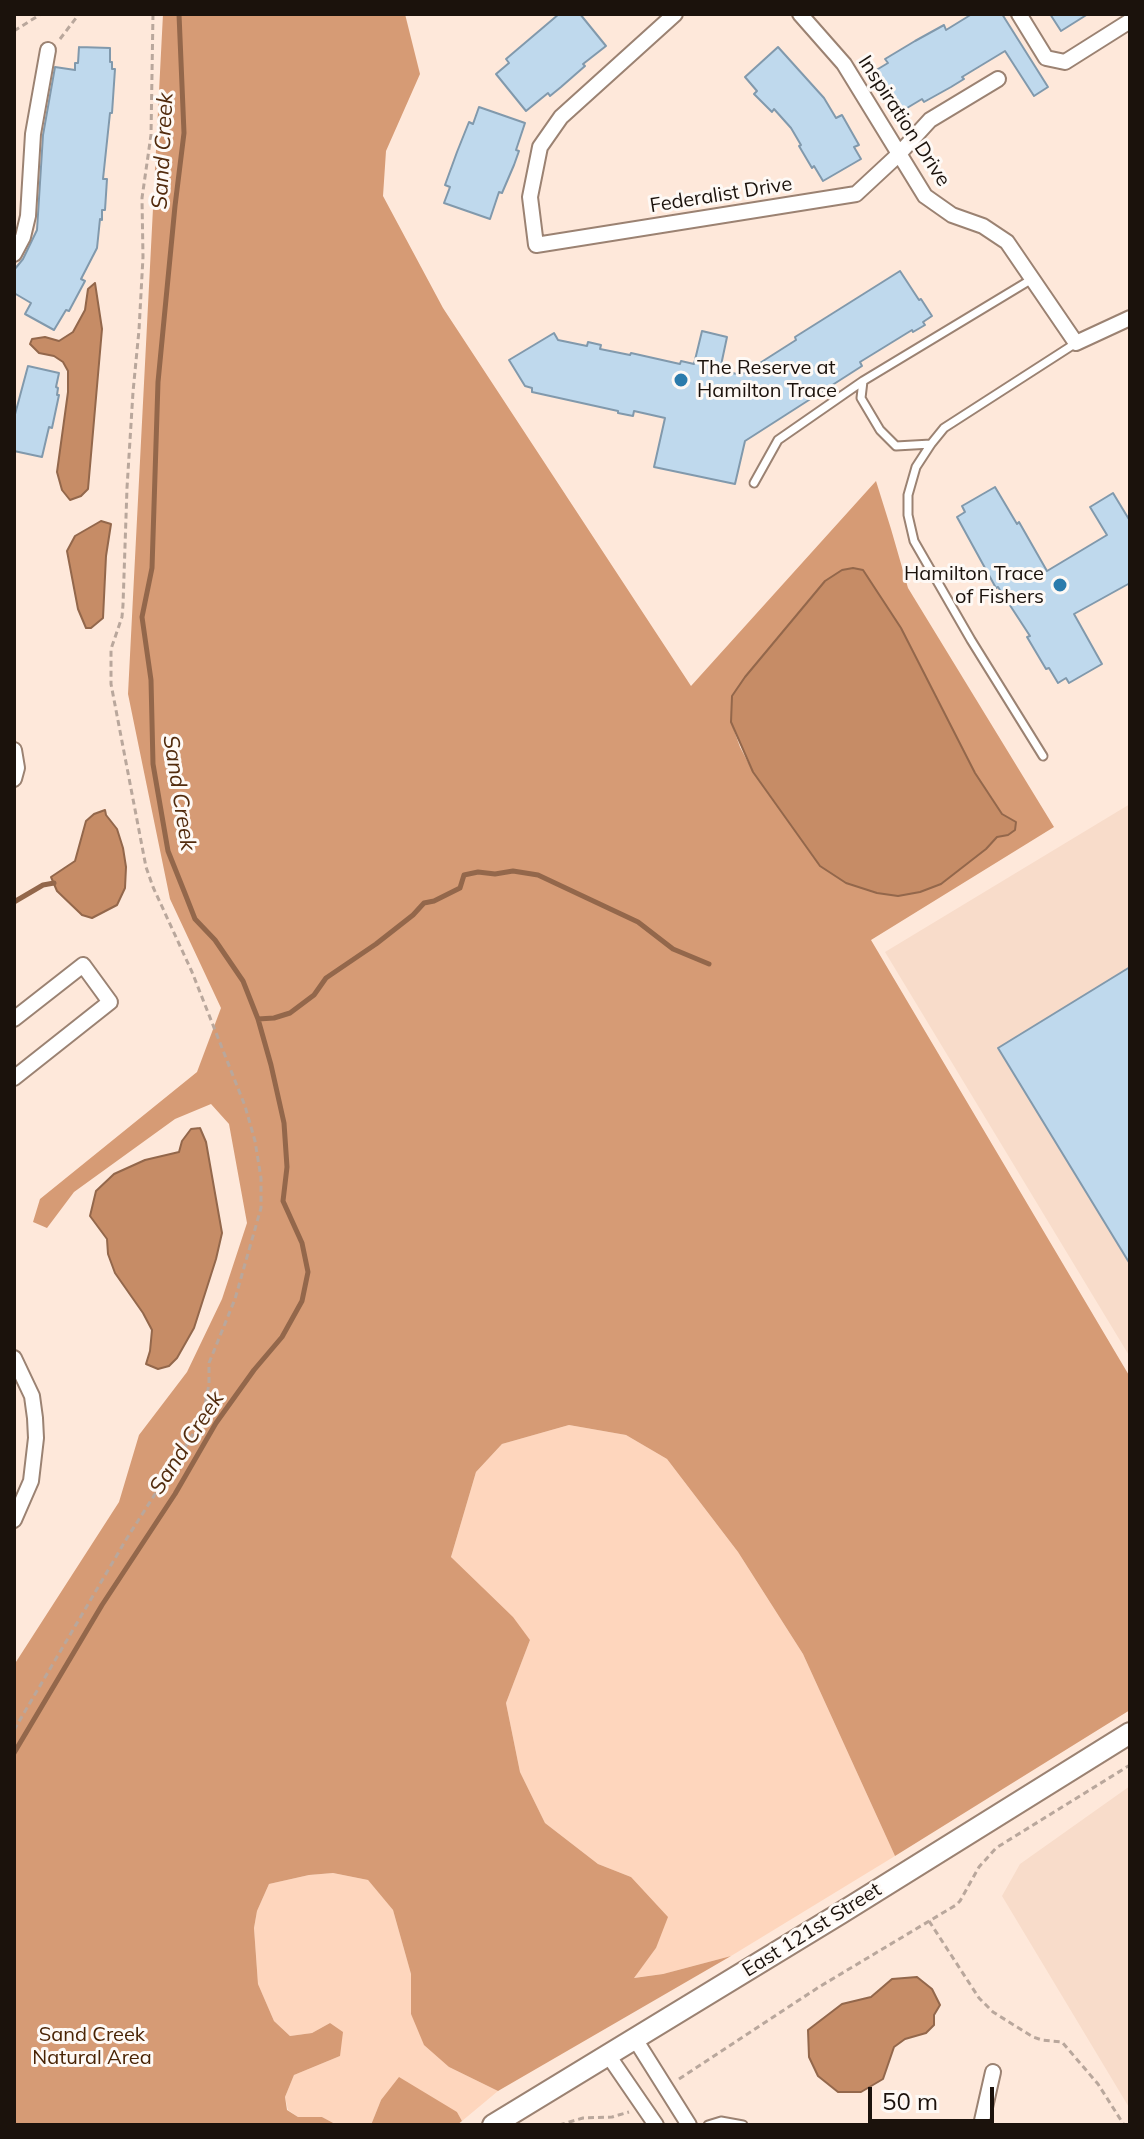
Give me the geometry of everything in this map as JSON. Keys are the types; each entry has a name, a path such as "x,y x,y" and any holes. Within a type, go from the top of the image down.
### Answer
{"street":[{"name":"Federalist Drive","path":"675,14 561,117 540,147 530,197 536,245 856,194 930,120 998,79"},
{"name":"Inspiration Drive","path":"800,14 844,64 925,196 952,215 983,226 1007,242 1076,343"},
{"path":"1019,14 1046,58 1065,62 1130,21"},
{"path":"14,254 23,237 28,216 33,134 48,50"},
{"path":"1076,343 1130,318"},
{"path":"14,750 17,768 14,779"},
{"path":"14,1019 83,965 110,1002 14,1078"},
{"path":"14,1358 32,1396 36,1438 31,1481 14,1520"},
{"name":"East 121st Street","path":"493,2125 1130,1733"},
{"path":"635,2039 689,2125"},
{"path":"608,2055 656,2125"},
{"path":"981,2125 993,2072"}],"lane":[{"path":"754,483 778,440 863,381 1032,279"},
{"path":"1043,756 914,541 908,515 908,495 916,467 944,428 1076,343"},
{"path":"863,381 861,398 880,430 896,446 931,444"},
{"path":"708,2125 721,2121 743,2125"}],"path":[{"path":"14,31 41,14"},
{"path":"48,50 79,14"},
{"path":"14,1730 203,1415 209,1384 209,1363 235,1299 261,1208 261,1178 245,1106 146,867 111,684 111,649 123,605 127,488 141,301 142,198 151,135 153,14"},
{"path":"674,2082 819,1987 960,1901 971,1879 996,1848 1130,1765"},
{"path":"929,1921 979,1998 993,2012 1033,2037 1062,2042 1098,2084 1124,2125"},
{"path":"559,2125 583,2118 618,2117 633,2110"}],"shaded area":[{"path":"95,283 102,329 88,489 70,500 62,490 57,472 68,371 63,362 54,356 39,353 30,344 32,339 45,337 59,341 73,332 85,310 88,289"},
{"path":"101,521 111,524 103,618 91,628 86,628 78,609 67,551 75,536"},
{"path":"842,570 863,570 901,628 975,773 1002,814 1016,822 1015,830 997,837 941,884 898,896 846,883 820,866 753,772 731,722 732,696 745,677 825,581"},
{"path":"1130,804 1130,1357 885,952"},
{"path":"105,810 117,829 123,848 125,888 117,905 92,918 82,915 57,891 51,877 75,861 86,821"},
{"path":"200,1128 206,1142 222,1233 194,1328 177,1358 169,1366 158,1369 146,1364 152,1330 115,1273 108,1254 107,1239 90,1216 96,1191 114,1174 145,1160 179,1152 182,1141 191,1129"},
{"path":"569,1425 626,1435 667,1459 738,1552 803,1654 895,1856 731,1956 663,1974 633,1978 656,1948 631,1877 598,1864 545,1823 520,1772 506,1703 530,1640 451,1557 476,1472 502,1444"},
{"path":"1130,1786 1130,2109 1002,1896 1020,1864"},
{"path":"333,1873 368,1880 393,1910 411,1974 411,2014 449,2067 498,2091 462,2121 457,2112 381,2100 371,2125 337,2125 322,2117 298,2117 288,2110 285,2097 294,2075 340,2056 330,2023 312,2033 290,2036 274,2021 258,1984 254,1928 257,1911 269,1884"},
{"path":"917,1977 932,1989 940,2005 934,2015 934,2025 926,2033 905,2039 894,2047 883,2079 861,2092 838,2092 818,2076 809,2057 808,2030 842,2004 871,1997 892,1979"}],"green space":[{"name":"Sand Creek Natural Area","path":"163,14 405,14 420,74 386,151 383,196 443,308 691,686 876,481 908,588 1054,827 871,940 1130,1377 1130,1710 895,1856 803,1654 738,1552 667,1459 626,1435 569,1425 502,1444 476,1472 451,1557 513,1617 530,1640 506,1703 520,1772 545,1823 598,1864 631,1877 668,1917 656,1948 634,1978 663,1974 731,1956 498,2091 449,2067 424,2045 411,2014 411,1974 393,1910 368,1880 333,1873 269,1884 257,1911 254,1928 258,1984 274,2021 290,2036 312,2033 330,2023 343,2032 340,2056 294,2075 285,2097 287,2110 298,2117 322,2117 337,2125 14,2125 14,1665 119,1502 139,1435 187,1372 222,1299 247,1223 229,1124 211,1104 175,1119 74,1192 47,1228 33,1222 40,1199 197,1072 221,1008 170,899 128,694","holes":["812,596 901,628 975,773 1002,814 1010,820 1008,835 997,837 941,884 898,896 877,893 820,866 753,772 731,722 776,640"]},
{"path":"399,2077 457,2112 462,2121 457,2125 371,2125 381,2100"}],"building":[{"path":"559,14 580,14 606,46 550,96 548,93 526,111 496,74 509,63 506,59"},
{"path":"972,14 1002,14 1048,87 1034,96 1005,51 951,87 897,114 873,72 888,63 885,59 915,41 944,25 946,30"},
{"path":"1050,14 1088,14 1061,31"},
{"path":"79,47 110,48 110,62 112,69 115,69 103,179 107,179 105,210 102,210 100,219 97,248 81,279 85,281 69,311 66,310 54,330 25,314 31,303 14,293 14,270 37,230 43,135 55,67 75,70"},
{"path":"778,47 824,98 836,118 842,115 859,145 854,147 861,159 823,181 814,166 812,168 791,128 774,109 772,112 754,94 757,91 745,77"},
{"path":"479,107 525,123 514,165 502,193 499,192 490,219 444,203 450,187 445,185 457,152"},
{"name":"The Reserve at Hamilton Trace","path":"900,271 932,316 923,322 925,325 860,362 862,366 745,441 735,484 654,467 665,418 634,411 633,416 532,392 509,360 554,333 558,340 587,346 588,342 601,345 600,349 694,364 702,331 727,337 720,370 741,375"},
{"path":"28,366 59,373 56,387 59,395 42,457 14,451 14,418"},
{"name":"Hamilton Trace of Fishers","path":"995,487 1047,571 1107,535 1090,507 1113,493 1130,521 1130,583 1074,614 1102,664 1069,683 1066,678 1058,683 1049,668 1046,669 1027,637 1030,636 996,588 957,517 965,512 962,506"},
{"path":"1130,967 1130,1264 998,1048"}],"waterway":[{"name":"Sand Creek","path":"14,1753 216,1423 282,1337 302,1301 308,1272 302,1243 283,1201 287,1167 284,1123 258,1019 243,981 215,940 195,919 168,851 153,764 151,680 142,617 152,568 158,382 184,133 179,14"},
{"path":"258,1019 290,1013 314,995 326,978 376,944 424,903 460,888 464,875 478,872 495,874 513,871 538,875 638,922 673,949 709,964"},
{"path":"14,902 43,885 54,883"}],"place":[{"name":"The Reserve at Hamilton Trace","path":"681,380"},
{"name":"Hamilton Trace of Fishers","path":"1060,585"}]}
